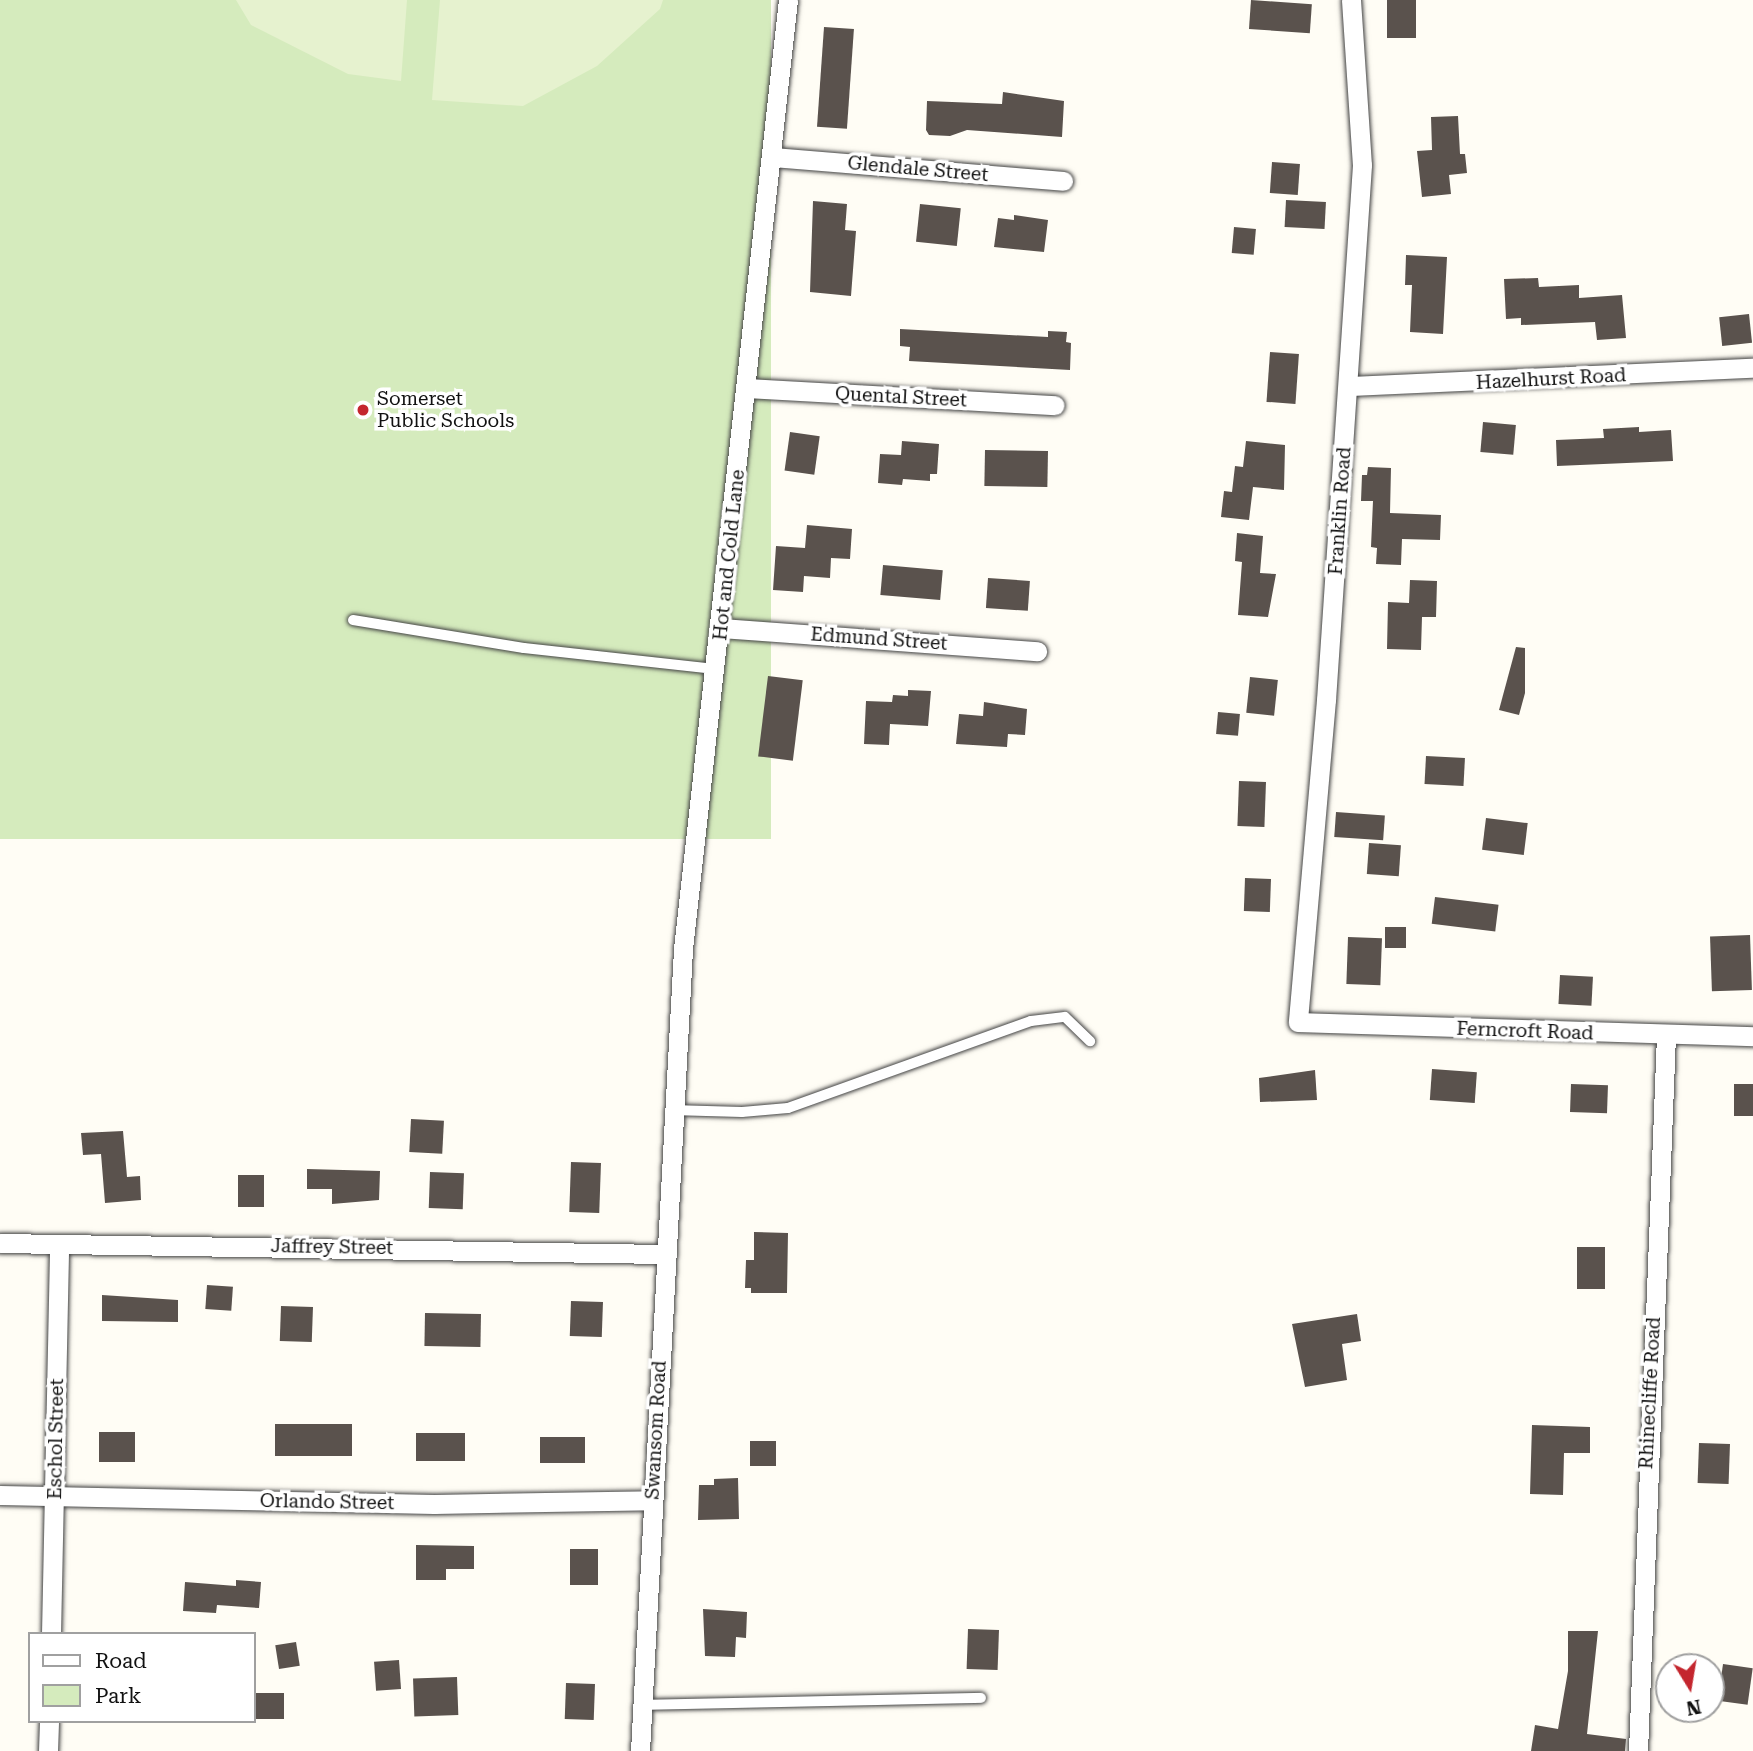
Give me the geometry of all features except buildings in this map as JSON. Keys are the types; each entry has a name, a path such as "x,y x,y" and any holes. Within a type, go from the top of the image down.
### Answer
{"street":[{"name":"Hot and Cold Lane","path":"671,1110 683,949 721,628 788,0"},
{"name":"Franklin Road","path":"1297,1022 1349,386 1362,165 1350,0"},
{"name":"Glendale Street","path":"773,157 1063,181"},
{"name":"Hazelhurst Road","path":"1349,386 1753,368"},
{"name":"Quental Street","path":"747,388 1055,405"},
{"name":"Edmund Street","path":"721,628 1038,650"},
{"name":"Ferncroft Road","path":"1297,1022 1753,1036"},
{"name":"Rhinecliffe Road","path":"1638,1751 1666,1035"},
{"name":"Swansom Road","path":"640,1751 671,1110"},
{"name":"Jaffrey Street","path":"0,1243 665,1254"},
{"name":"Eschol Street","path":"51,1632 59,1244"},
{"name":"Orlando Street","path":"0,1495 434,1504 653,1500"},
{"path":"48,1751 49,1723"}],"lane":[{"path":"353,620 524,648 715,669"},
{"path":"671,1110 742,1112 788,1108 1031,1021 1065,1017 1090,1041"},
{"path":"642,1706 981,1698"}],"green space":[{"name":"Somerset Public Schools","path":"0,0 771,0 771,839 0,839"},
{"path":"236,0 407,0 401,81 348,74 251,25"},
{"path":"440,0 663,0 660,9 597,66 523,106 432,100"}],"place":[{"name":"Somerset Public Schools","path":"363,410"}]}
